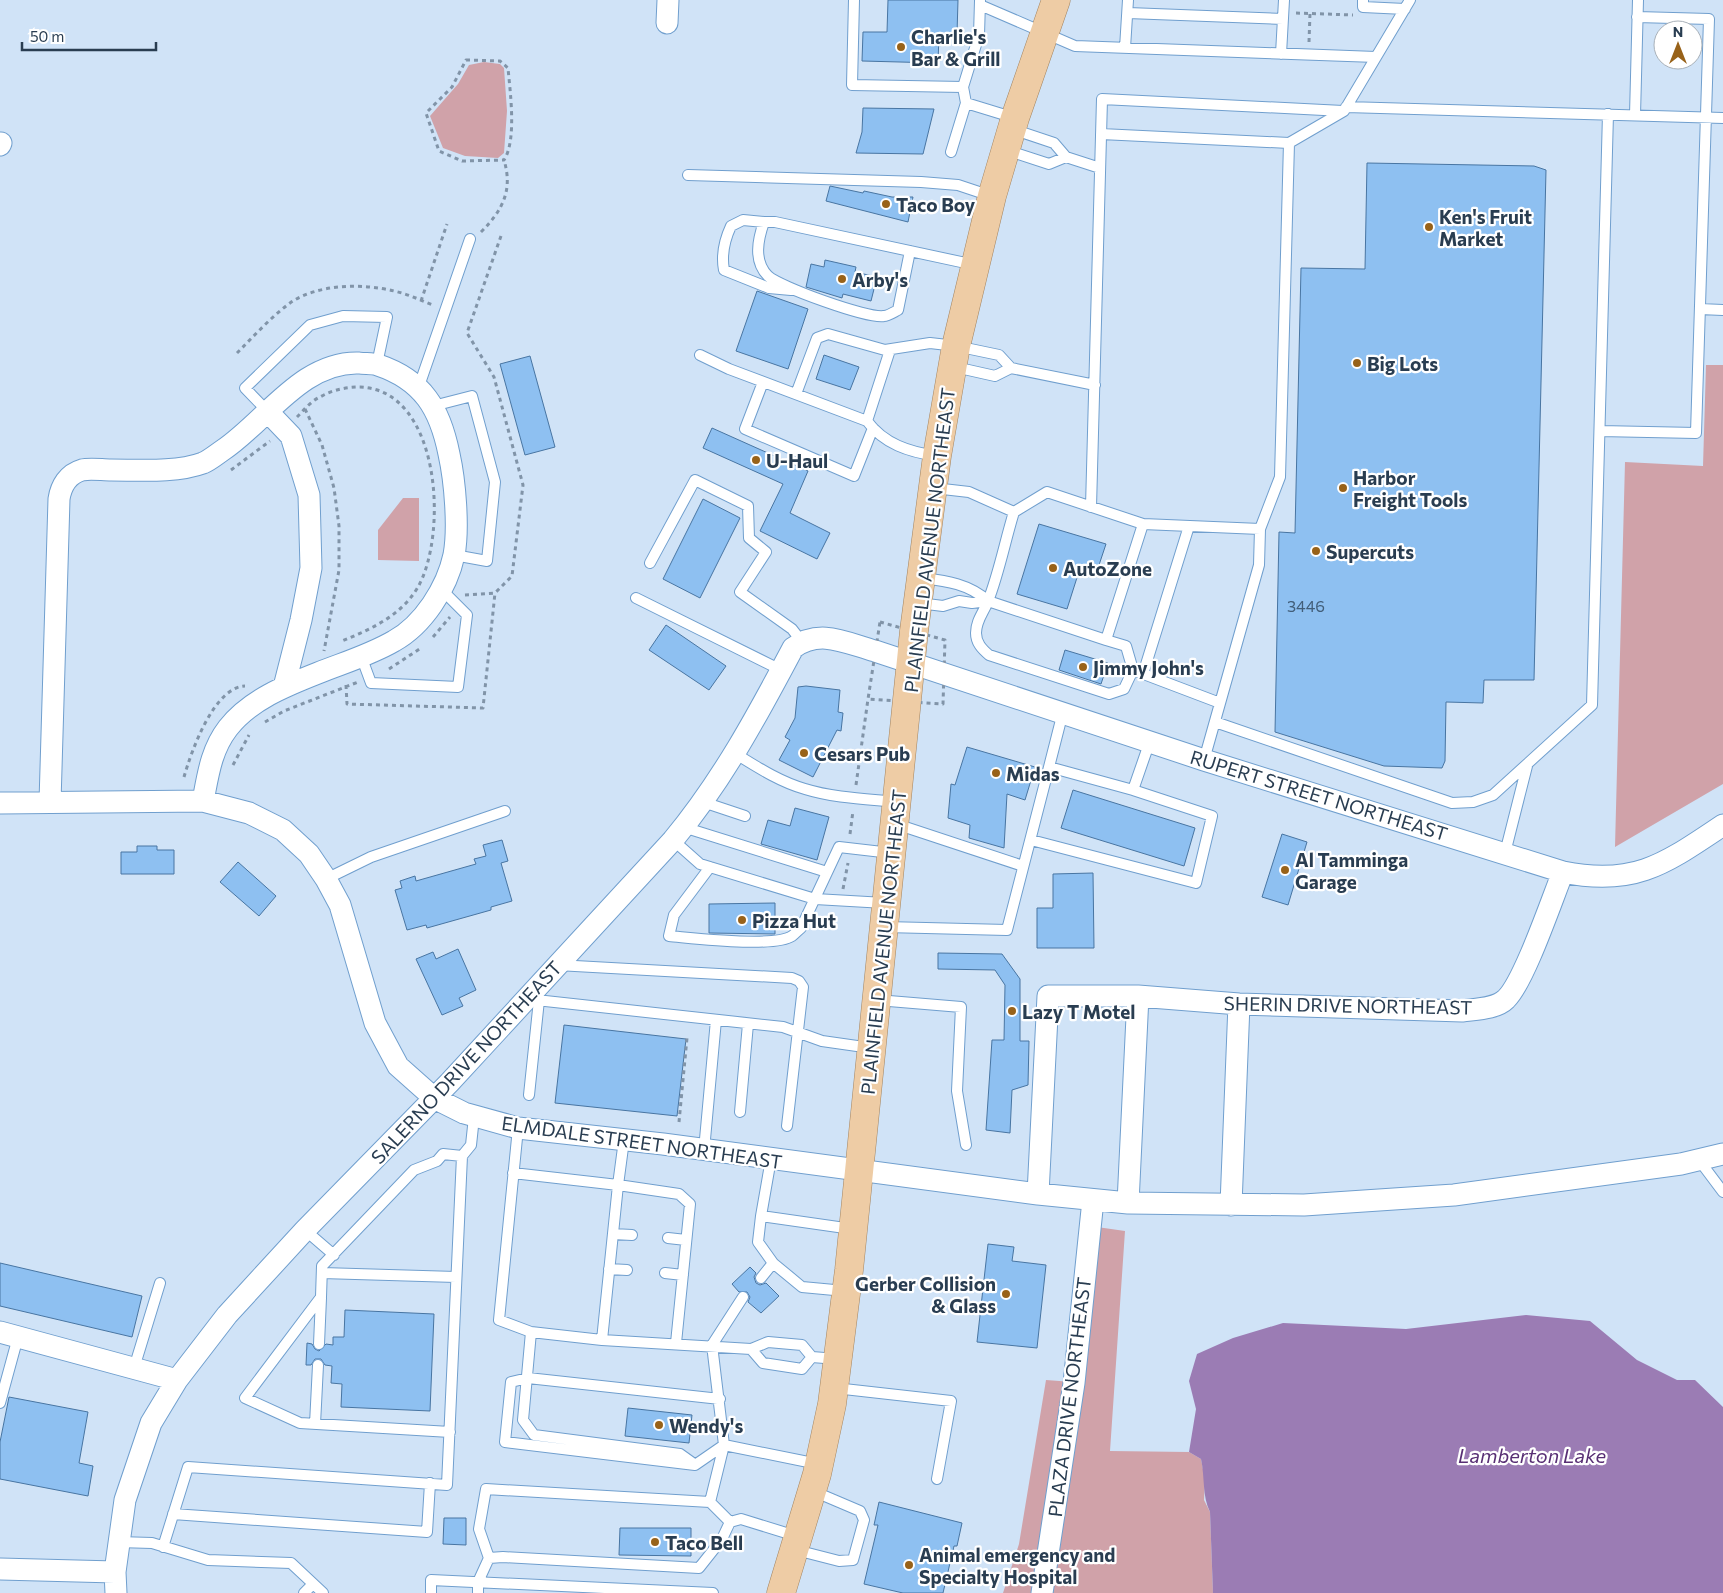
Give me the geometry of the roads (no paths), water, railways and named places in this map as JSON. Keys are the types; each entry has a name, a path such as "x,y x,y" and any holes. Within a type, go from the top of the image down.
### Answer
{"main road":[{"name":"PLAINFIELD AVENUE NORTHEAST","path":"781,1593 819,1464 834,1388 825,1358 846,1291 919,590 932,488 954,356 992,196 1011,132 1056,0"}],"street":[{"path":"668,0 668,23"},
{"path":"50,802 59,499 61,489 68,478 81,470 164,470 203,463 242,437 299,383 319,371 349,363 376,364 420,386 433,406 446,436 455,479 454,556 441,590 422,618 395,640 284,687 250,707 228,728 212,756 203,801"},
{"path":"269,412 291,436 309,495 311,568 302,620 284,687"},
{"path":"802,642 812,637 827,638 911,662"},
{"name":"SALERNO DRIVE NORTHEAST","path":"116,1593 115,1572 125,1500 151,1423 177,1380 228,1315 305,1230 533,1000 556,965 678,834 736,754 793,648 802,642"},
{"name":"RUPERT STREET NORTHEAST","path":"911,662 1204,760 1563,872 1583,876 1623,876 1639,873 1677,855 1723,826"},
{"name":"ELMDALE STREET NORTHEAST","path":"0,802 203,801 249,813 283,830 309,854 326,879 340,905 375,1023 398,1066 434,1098 474,1117 518,1128 704,1150 1038,1194 1128,1203 1304,1205 1454,1195 1547,1184 1699,1160 1723,1154"},
{"name":"SHERIN DRIVE NORTHEAST","path":"1038,1194 1048,996 1138,996 1239,1004 1462,1011 1493,1006 1506,999 1520,976 1563,872"},
{"path":"1128,1203 1138,996"},
{"path":"1230,1205 1239,1004"},
{"name":"PLAZA DRIVE NORTHEAST","path":"1042,1593 1074,1382 1093,1200"},
{"path":"9,1335 177,1380"},
{"path":"0,1569 115,1572"}],"lane":[{"path":"854,0 852,85 963,87"},
{"path":"1125,48 1128,0"},
{"path":"1281,54 1284,0"},
{"path":"1635,115 1638,0"},
{"path":"951,152 966,102 963,87 979,35 980,2 1075,46 1376,58"},
{"path":"1101,134 1289,143 1345,109 1408,4 1363,3"},
{"path":"1128,13 1283,16"},
{"path":"1600,431 1696,432 1709,19 1637,17"},
{"path":"1091,506 1102,99 1345,109 1723,118"},
{"path":"966,102 1011,132 1049,164 1066,157"},
{"path":"1215,722 1452,803 1473,802 1492,795 1527,766 1592,705 1608,114"},
{"path":"1011,132 1054,142 1066,157 1100,168"},
{"path":"1204,760 1259,565 1260,529 1280,477 1289,143"},
{"path":"688,175 921,182 958,186 992,196"},
{"path":"797,290 770,288 724,270 722,258 725,239 731,226 743,220 775,222 976,265"},
{"path":"764,222 758,246 759,262 768,276 839,307 884,316 898,310 910,251"},
{"path":"420,386 470,240"},
{"path":"1700,309 1723,310"},
{"path":"269,412 245,388 310,324 343,316 387,317 376,364"},
{"path":"796,394 813,347 817,338 822,334 890,350 930,343 995,376 1010,368"},
{"path":"763,382 745,429 854,476 890,350"},
{"path":"700,355 870,425 878,436 912,453 937,456"},
{"path":"954,356 999,355 1010,368 1095,385"},
{"path":"433,406 472,396 495,482 487,560 454,556"},
{"path":"650,563 695,480 748,506 749,538 766,552 740,592 792,628 802,642"},
{"path":"932,488 969,492 1014,512"},
{"path":"1189,526 1138,672 1124,689 1109,694 989,655 981,649 976,633 978,618 988,601 1014,512 1047,492 1142,524 1260,529"},
{"path":"1106,640 1142,524"},
{"path":"919,590 947,581 976,590 988,601"},
{"path":"361,656 371,683 458,687 467,615 441,590"},
{"path":"919,590 943,606 959,601 988,601 1126,646 1138,672 1220,703"},
{"path":"636,598 781,670"},
{"path":"678,834 700,864 815,899 885,915 1007,930 1064,712"},
{"path":"1133,790 1150,741"},
{"path":"736,754 762,771 804,789 848,797 897,813 1023,866"},
{"path":"1505,853 1527,766"},
{"path":"1031,840 1196,883 1212,816 1133,790 1049,767"},
{"path":"703,802 745,816"},
{"path":"326,879 371,857 505,811"},
{"path":"678,834 827,872"},
{"path":"710,867 674,915 669,936 773,941 791,937 801,928 839,847 892,853"},
{"path":"556,965 792,978 799,981 803,987 787,1126"},
{"path":"529,1095 533,1000 784,1027 822,1041 871,1048"},
{"path":"876,1000 962,1007 957,1091 966,1145"},
{"path":"704,1150 716,1020"},
{"path":"740,1112 748,1024"},
{"path":"163,1547 188,1467 447,1484 462,1156 471,1145 474,1117"},
{"path":"518,1128 499,1320 531,1332 602,1340 712,1345 751,1349 768,1342 802,1345 825,1358"},
{"path":"602,1340 624,1140"},
{"path":"319,1344 322,1266 414,1170 436,1160 443,1154 462,1156"},
{"path":"772,1159 758,1242 772,1263 802,1287 846,1291"},
{"path":"1699,1160 1723,1192"},
{"path":"513,1173 679,1194 690,1204 676,1343"},
{"path":"761,1216 853,1229"},
{"path":"305,1230 334,1254"},
{"path":"613,1234 632,1235"},
{"path":"668,1238 686,1240"},
{"path":"760,1278 772,1263"},
{"path":"610,1269 626,1270"},
{"path":"322,1273 456,1278"},
{"path":"665,1273 683,1274"},
{"path":"134,1368 160,1283"},
{"path":"710,1502 724,1445 720,1399 712,1345 743,1297"},
{"path":"321,1298 245,1398 300,1423 450,1432"},
{"path":"531,1332 523,1420 534,1435 680,1454 695,1465"},
{"path":"0,1403 9,1335"},
{"path":"751,1349 763,1363 802,1369 825,1358"},
{"path":"315,1424 318,1365"},
{"path":"720,1399 528,1378 511,1382 505,1442 695,1465 724,1445 819,1464"},
{"path":"834,1388 951,1401 937,1480"},
{"path":"173,1514 427,1532 430,1483"},
{"path":"478,1593 478,1582 489,1558 479,1529 486,1489 710,1502 730,1522"},
{"path":"489,1558 503,1557 699,1568 722,1539 730,1522 741,1519 839,1561 853,1560 864,1520 860,1511 812,1490"},
{"path":"118,1542 152,1543 208,1560 291,1563 323,1593"},
{"path":"431,1593 431,1580 713,1593"},
{"path":"304,1593 313,1584"}],"water":[{"name":"Lamberton Lake","path":"1526,1315 1590,1321 1637,1360 1677,1380 1695,1380 1723,1407 1723,1593 1213,1593 1210,1512 1207,1506 1201,1459 1189,1452 1196,1409 1189,1381 1197,1354 1233,1338 1283,1323 1406,1329"}],"place":[{"name":"Charlie's Bar & Grill","path":"901,47"},
{"name":"Taco Boy","path":"886,204"},
{"name":"Ken's Fruit Market","path":"1429,227"},
{"name":"Arby's","path":"842,279"},
{"name":"Big Lots","path":"1357,363"},
{"name":"U-Haul","path":"756,460"},
{"name":"Harbor Freight Tools","path":"1343,488"},
{"name":"Supercuts","path":"1316,551"},
{"name":"AutoZone","path":"1053,568"},
{"name":"Jimmy John's","path":"1083,667"},
{"name":"Cesars Pub","path":"804,753"},
{"name":"Midas","path":"996,773"},
{"name":"Al Tamminga Garage","path":"1285,870"},
{"name":"Pizza Hut","path":"742,920"},
{"name":"Lazy T Motel","path":"1012,1011"},
{"name":"Gerber Collision & Glass","path":"1006,1294"},
{"name":"Wendy's","path":"659,1425"},
{"name":"Taco Bell","path":"655,1542"},
{"name":"Animal emergency and Specialty Hospital","path":"909,1565"}]}
